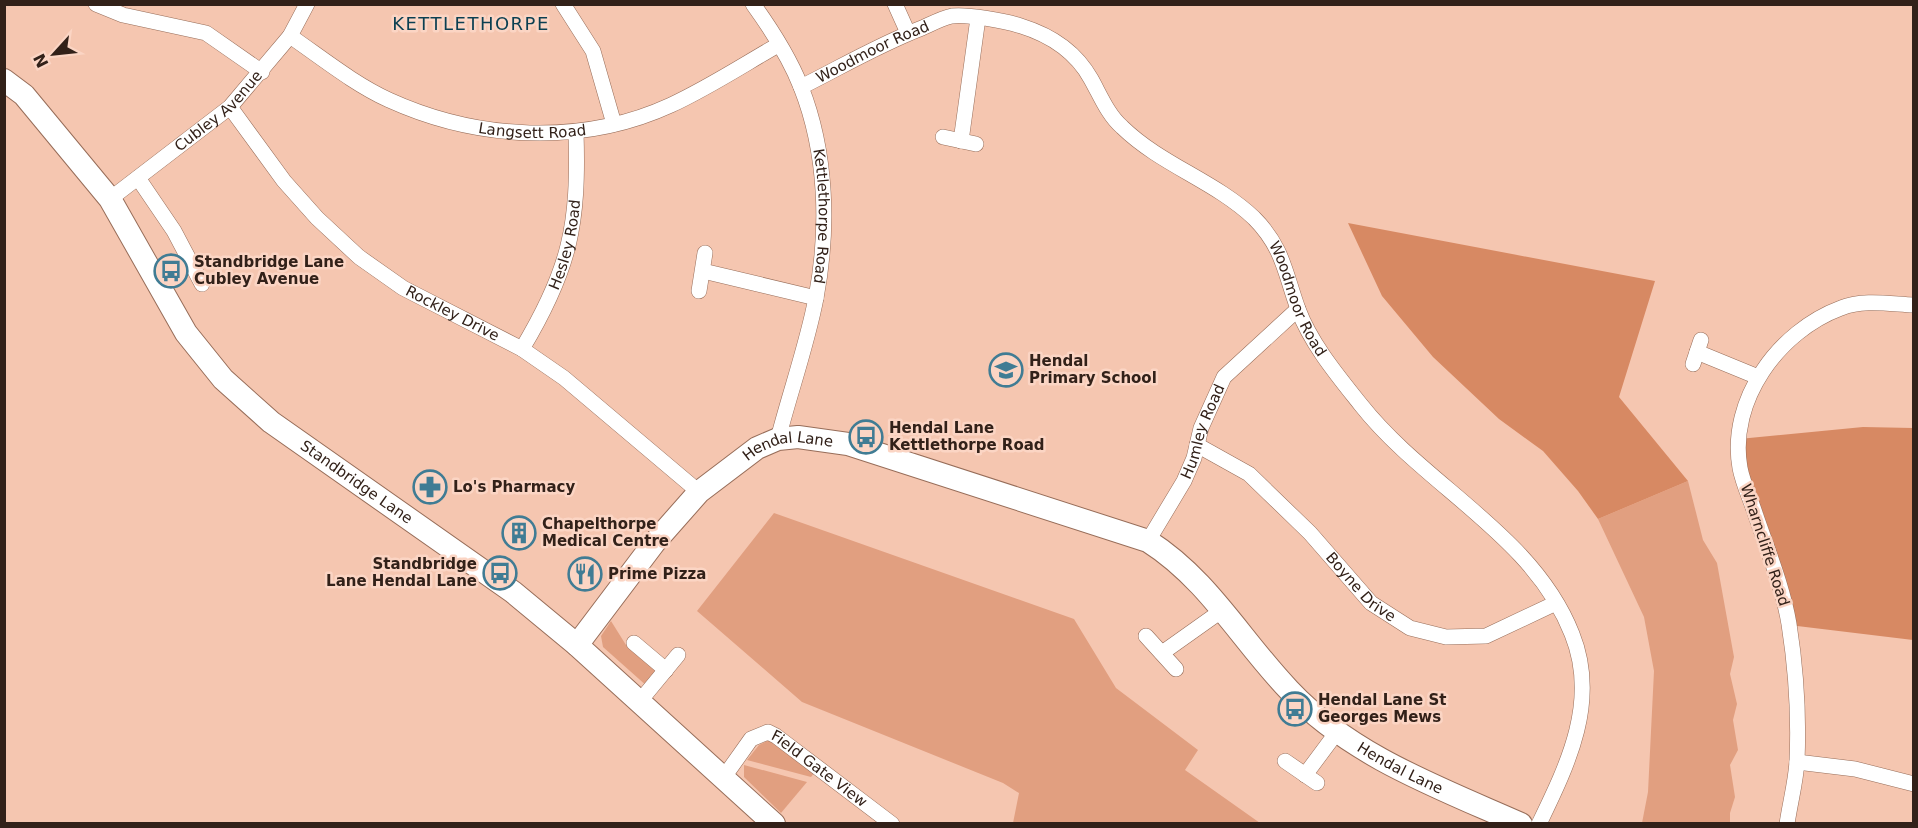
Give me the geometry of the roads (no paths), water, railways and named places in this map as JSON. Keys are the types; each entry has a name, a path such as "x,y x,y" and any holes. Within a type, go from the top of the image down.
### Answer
{"street":[{"path":"96,4 123,15 206,33 262,72"},
{"name":"Cubley Avenue","path":"110,199 230,108 290,36 307,4"},
{"path":"563,4 593,51 614,124"},
{"name":"Kettlethorpe Road","path":"753,4 801,87 819,162 824,198 824,234 816,298 778,438"},
{"path":"895,4 908,33"},
{"name":"Woodmoor Road","path":"801,87 908,33 953,16 1019,25 1048,37 1071,53 1089,75 1118,124 1137,141 1232,201 1253,218 1271,238 1290,276 1298,309 1314,340 1363,408 1429,476 1534,568 1557,603 1573,635 1582,674 1582,704 1577,736 1567,764 1539,824"},
{"path":"944,137 968,142 978,18"},
{"name":"Langsett Road","path":"290,36 388,99 433,117 474,128 527,133 576,132 614,124 672,105 778,45"},
{"name":"Standbridge Lane","path":"4,80 24,95 110,199 186,333 223,379 247,402 300,444 360,483 513,592 577,645 774,824"},
{"name":"Rockley Drive","path":"230,108 284,181 316,218 359,257 403,288 522,349 571,383 699,492"},
{"name":"Hesley Road","path":"522,349 546,310 567,257 575,216 576,132"},
{"path":"138,178 169,234 202,284"},
{"path":"699,291 705,253"},
{"path":"703,271 816,298"},
{"name":"Wharncliffe Road","path":"1787,824 1797,762 1794,655 1785,603 1740,470 1739,439 1746,403 1758,377 1793,335 1842,307 1875,303 1914,305"},
{"name":"Humley Road","path":"1148,541 1184,481 1197,445 1200,428 1224,377 1298,309"},
{"path":"1697,352 1758,377"},
{"name":"Hendal Lane","path":"577,645 654,543 699,492 757,448 778,438 798,437 848,444 1148,541 1172,557 1224,609 1289,690 1337,732 1404,772 1521,824"},
{"name":"Boyne Drive","path":"1197,445 1249,474 1310,533 1371,603 1410,628 1446,637 1486,636 1557,603"},
{"path":"1162,653 1224,609"},
{"path":"1146,636 1176,669"},
{"path":"634,643 666,670"},
{"path":"640,701 678,655"},
{"name":"Field Gate View","path":"724,777 751,739 768,732 785,742 892,824"},
{"path":"1285,760 1311,779 1337,732"},
{"path":"1797,762 1855,769 1914,784"}],"place":[{"name":"Standbridge Lane Cubley Avenue","path":"171,271"},
{"name":"Hendal Primary School","path":"1006,370"},
{"name":"Hendal Lane Kettlethorpe Road","path":"866,437"},
{"name":"Lo's Pharmacy","path":"430,487"},
{"name":"Chapelthorpe Medical Centre","path":"519,533"},
{"name":"Standbridge Lane Hendal Lane","path":"500,573"},
{"name":"Prime Pizza","path":"585,574"},
{"name":"Hendal Lane St Georges Mews","path":"1295,709"}],"district":[{"name":"KETTLETHORPE","path":"471,24"}]}
